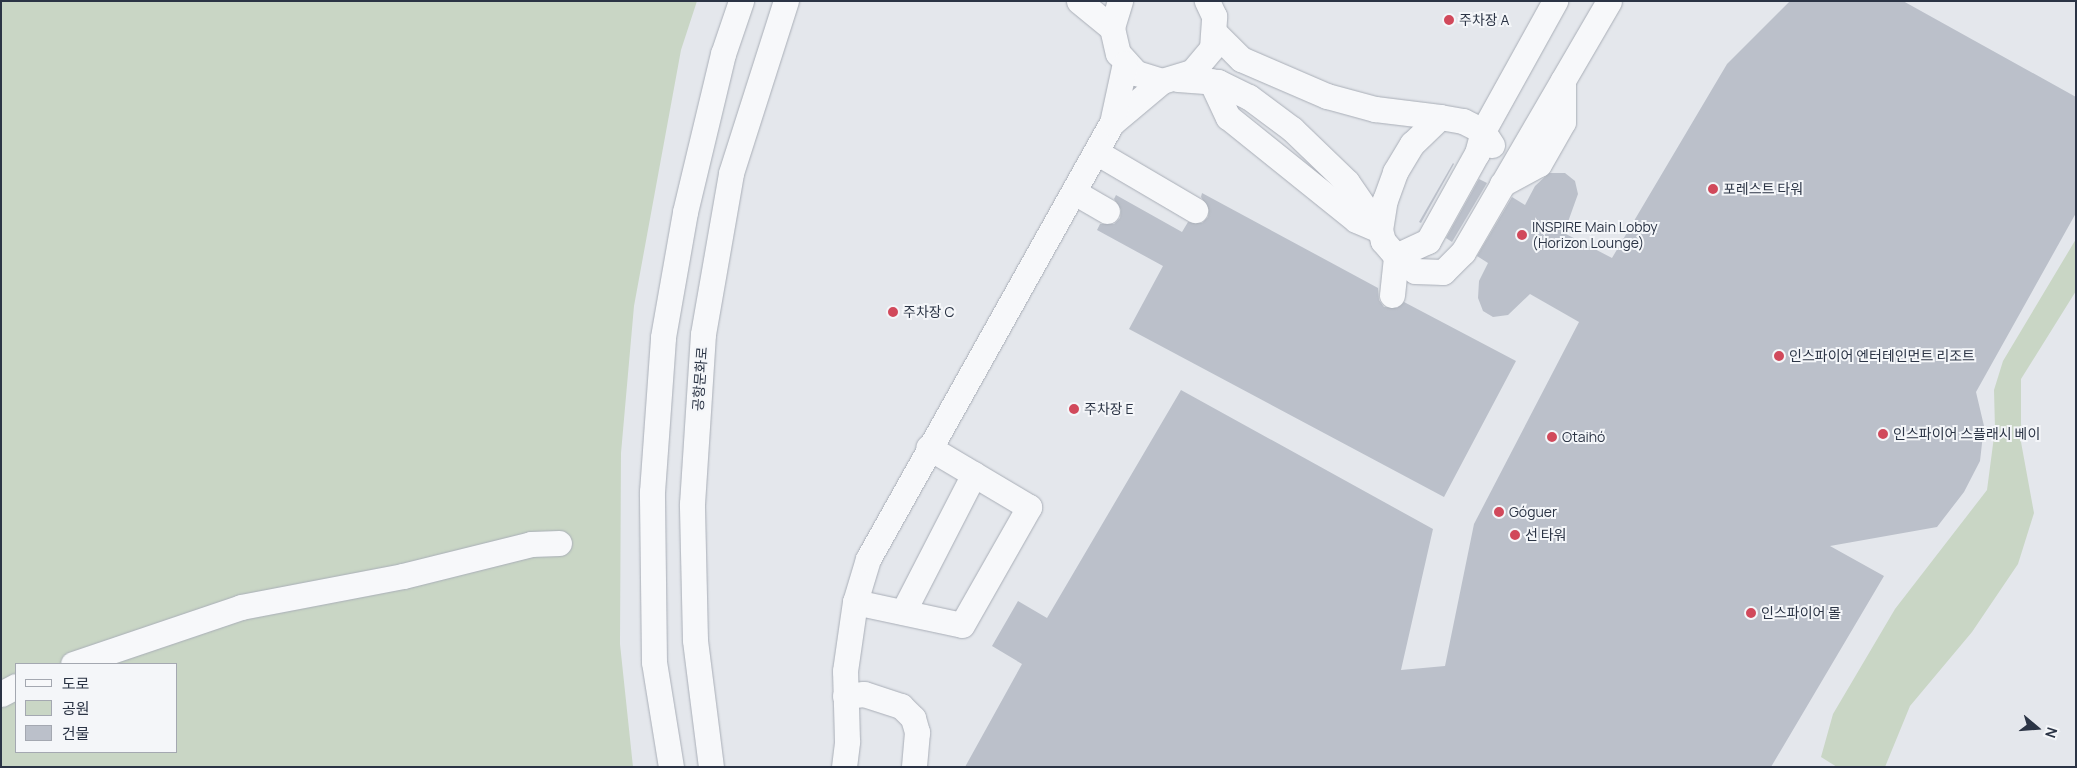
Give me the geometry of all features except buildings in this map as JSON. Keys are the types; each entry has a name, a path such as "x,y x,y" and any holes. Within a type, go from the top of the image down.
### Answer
{"street":[{"path":"671,767 654,662 652,492 663,337 685,212 723,54 742,1"},
{"name":"공항문화로","path":"711,767 695,640 692,504 703,334 731,173 786,1"},
{"path":"1079,1 1112,28"},
{"path":"1120,1 1112,28 1118,53 1125,63 1148,79 1211,81 1249,96 1292,128 1346,182 1380,230 1383,241 1396,256 1415,271 1443,272 1463,252 1563,79 1601,3"},
{"path":"1112,123 1170,80 1204,62 1215,33 1214,16 1207,1"},
{"path":"1396,256 1428,241 1477,153 1483,131 1555,1"},
{"path":"1502,184 1521,130 1601,3"},
{"path":"1215,33 1240,59 1319,93 1375,108 1463,121 1483,131"},
{"path":"844,767 847,741 845,672 855,602 868,559 928,447 1112,123 1125,63"},
{"path":"1211,81 1228,117 1234,123 1356,220 1380,230"},
{"path":"1380,230 1385,200 1395,172 1412,144 1440,117"},
{"path":"1096,152 1196,210"},
{"path":"1074,192 1107,211"},
{"path":"1392,295 1396,256"},
{"path":"855,602 962,625 1030,507 1011,484 974,474 928,447"},
{"path":"903,612 974,474"},
{"path":"76,663 241,607 403,576 531,544 559,543"},
{"path":"1,694 15,687"},
{"path":"845,696 864,694 901,706 913,718 917,732 914,767"},
{"path":"661,767 667,740"}],"green space":[{"path":"1,1 697,1 681,50 634,306 621,453 620,644 633,767 1,767"},
{"path":"2076,239 2076,291 2021,379 2021,442 2034,513 2018,564 1972,632 1910,706 1885,767 1837,767 1821,757 1833,714 1895,609 1987,490 1995,429 1994,390 2003,361"}],"place":[{"name":"주차장 A","path":"1449,20"},
{"name":"포레스트 타워","path":"1713,189"},
{"name":"INSPIRE Main Lobby (Horizon Lounge)","path":"1522,235"},
{"name":"주차장 C","path":"893,312"},
{"name":"인스파이어 엔터테인먼트 리조트","path":"1779,356"},
{"name":"주차장 E","path":"1074,409"},
{"name":"인스파이어 스플래시 베이","path":"1883,434"},
{"name":"Otaihó","path":"1552,437"},
{"name":"Góguer","path":"1499,512"},
{"name":"선 타워","path":"1515,535"},
{"name":"인스파이어 몰","path":"1751,613"}]}
